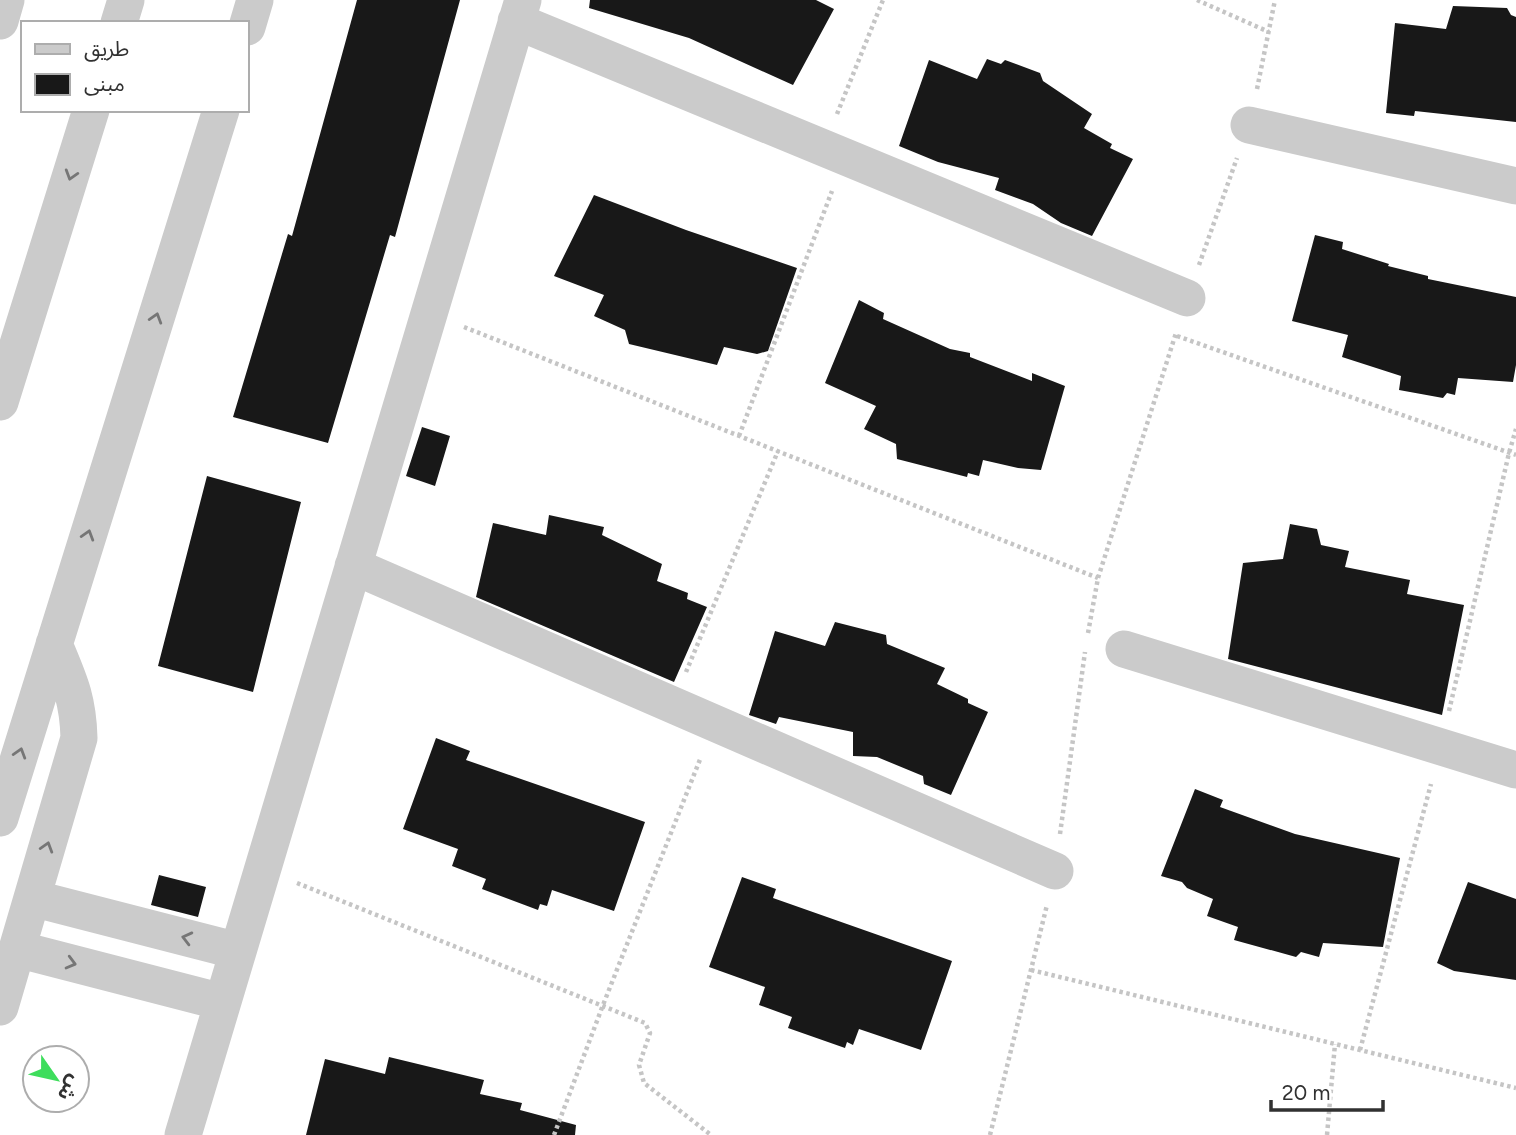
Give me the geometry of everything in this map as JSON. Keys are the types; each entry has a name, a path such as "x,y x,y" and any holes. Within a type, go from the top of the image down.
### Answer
{"street":[{"path":"0,21 6,0"},
{"path":"120,21 126,0"},
{"path":"248,24 255,0"},
{"path":"183,1135 519,11 834,152 1187,298"},
{"path":"0,402 91,112"},
{"path":"0,818 220,112"},
{"path":"1249,125 1516,186"},
{"path":"353,566 1055,871"},
{"path":"0,1007 79,738 78,710 71,682 54,644"},
{"path":"1124,649 1516,770"},
{"path":"32,898 238,951"},
{"path":"17,949 222,1002"}],"path":[{"path":"739,436 883,0"},
{"path":"1197,0 1269,32"},
{"path":"1087,638 1098,578 1187,298 1249,125 1275,0"},
{"path":"429,313 1098,578"},
{"path":"1175,335 1516,455"},
{"path":"672,705 778,451"},
{"path":"990,1135 1055,871 1085,652"},
{"path":"554,1135 714,723"},
{"path":"262,869 645,1023 650,1033 639,1065 644,1083 711,1135"},
{"path":"1031,970 1516,1088"},
{"path":"1326,1135 1335,1044"}],"building":[{"path":"357,0 460,0 395,237 390,235 328,443 233,417 288,234 292,236"},
{"path":"590,0 816,0 834,9 793,85 689,38 589,8"},
{"path":"1453,6 1507,8 1511,15 1516,17 1516,122 1415,111 1414,116 1386,113 1395,23 1446,29"},
{"path":"987,59 1001,64 1005,60 1040,73 1043,81 1092,114 1084,128 1112,144 1110,148 1133,159 1092,236 1061,223 1033,204 995,190 999,178 938,162 899,146 929,60 977,79"},
{"path":"594,195 797,268 768,351 757,354 724,347 717,365 629,344 625,330 594,316 604,295 554,276"},
{"path":"1315,235 1343,242 1342,249 1389,264 1388,266 1428,276 1428,279 1516,297 1516,365 1513,382 1458,378 1455,395 1447,393 1443,398 1399,390 1401,376 1342,357 1348,335 1292,321"},
{"path":"859,300 884,313 883,319 950,349 970,353 970,357 1032,381 1032,373 1065,386 1041,470 983,460 979,476 968,473 967,477 897,459 896,444 864,429 876,406 825,383"},
{"path":"422,427 450,436 435,486 406,476"},
{"path":"207,476 301,502 253,692 158,666"},
{"path":"549,515 604,527 602,535 662,564 657,581 688,593 687,599 707,607 674,682 476,597 493,523 546,535"},
{"path":"1290,524 1317,529 1321,545 1349,551 1345,567 1410,580 1407,594 1464,605 1442,715 1228,659 1243,563 1283,559"},
{"path":"835,622 886,635 887,644 945,668 937,684 988,712 951,795 924,784 923,776 877,757 853,756 853,732 779,717 776,724 749,715 775,631 825,646"},
{"path":"436,738 470,751 466,760 645,822 614,911 552,890 547,906 540,904 538,910 482,889 486,879 452,866 458,849 403,829"},
{"path":"1195,789 1223,800 1220,807 1295,834 1400,858 1383,947 1323,943 1319,957 1301,952 1296,957 1234,940 1238,927 1207,916 1213,899 1187,888 1182,882 1161,876"},
{"path":"159,875 206,887 198,917 151,905"},
{"path":"742,877 776,889 773,898 952,961 921,1050 859,1029 853,1045 847,1042 845,1048 788,1028 792,1017 759,1005 765,987 709,967"},
{"path":"1468,882 1516,899 1516,980 1454,971 1437,963"},
{"path":"389,1057 484,1080 480,1094 522,1103 520,1110 576,1125 575,1135 306,1135 325,1059 385,1074"}]}
